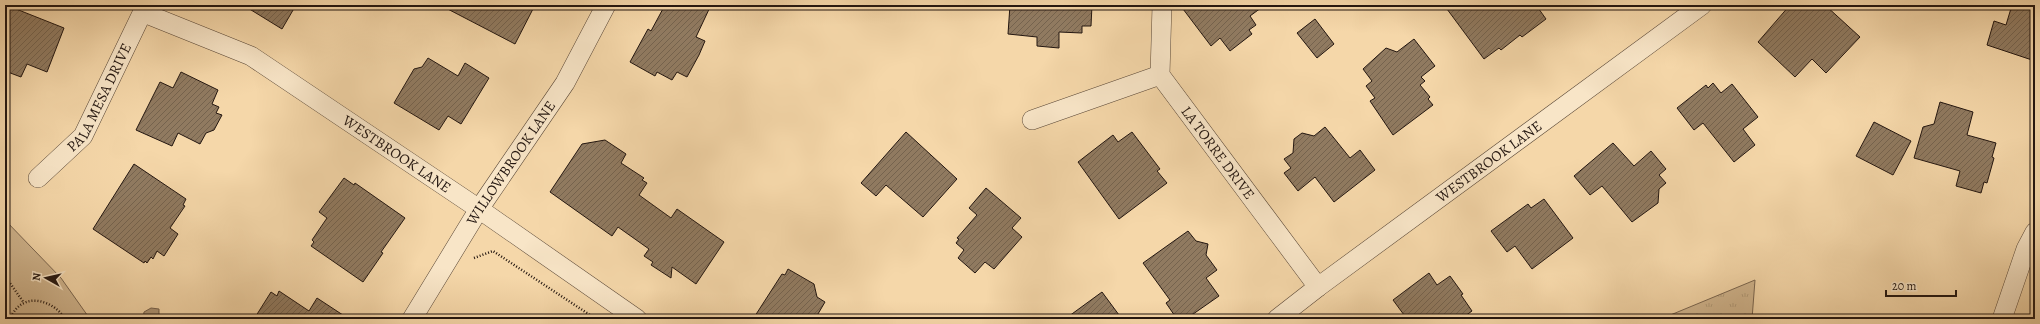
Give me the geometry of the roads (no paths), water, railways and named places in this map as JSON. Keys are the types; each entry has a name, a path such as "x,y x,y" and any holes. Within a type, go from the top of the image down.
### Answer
{"street":[{"name":"WILLOWBROOK LANE","path":"412,319 479,209 565,83 606,5"},
{"path":"1032,120 1160,75 1162,5"},
{"name":"WESTBROOK LANE","path":"1277,319 1318,287 1702,5"},
{"name":"WESTBROOK LANE","path":"145,9 251,56 479,209 637,319"},
{"name":"PALA MESA DRIVE","path":"38,178 83,136 145,9"},
{"name":"LA TORRE DRIVE","path":"1160,75 1318,287"},
{"path":"2002,319 2026,249 2035,232"}],"water":[{"path":"151,308 159,309 159,319 143,319 144,312"}]}
